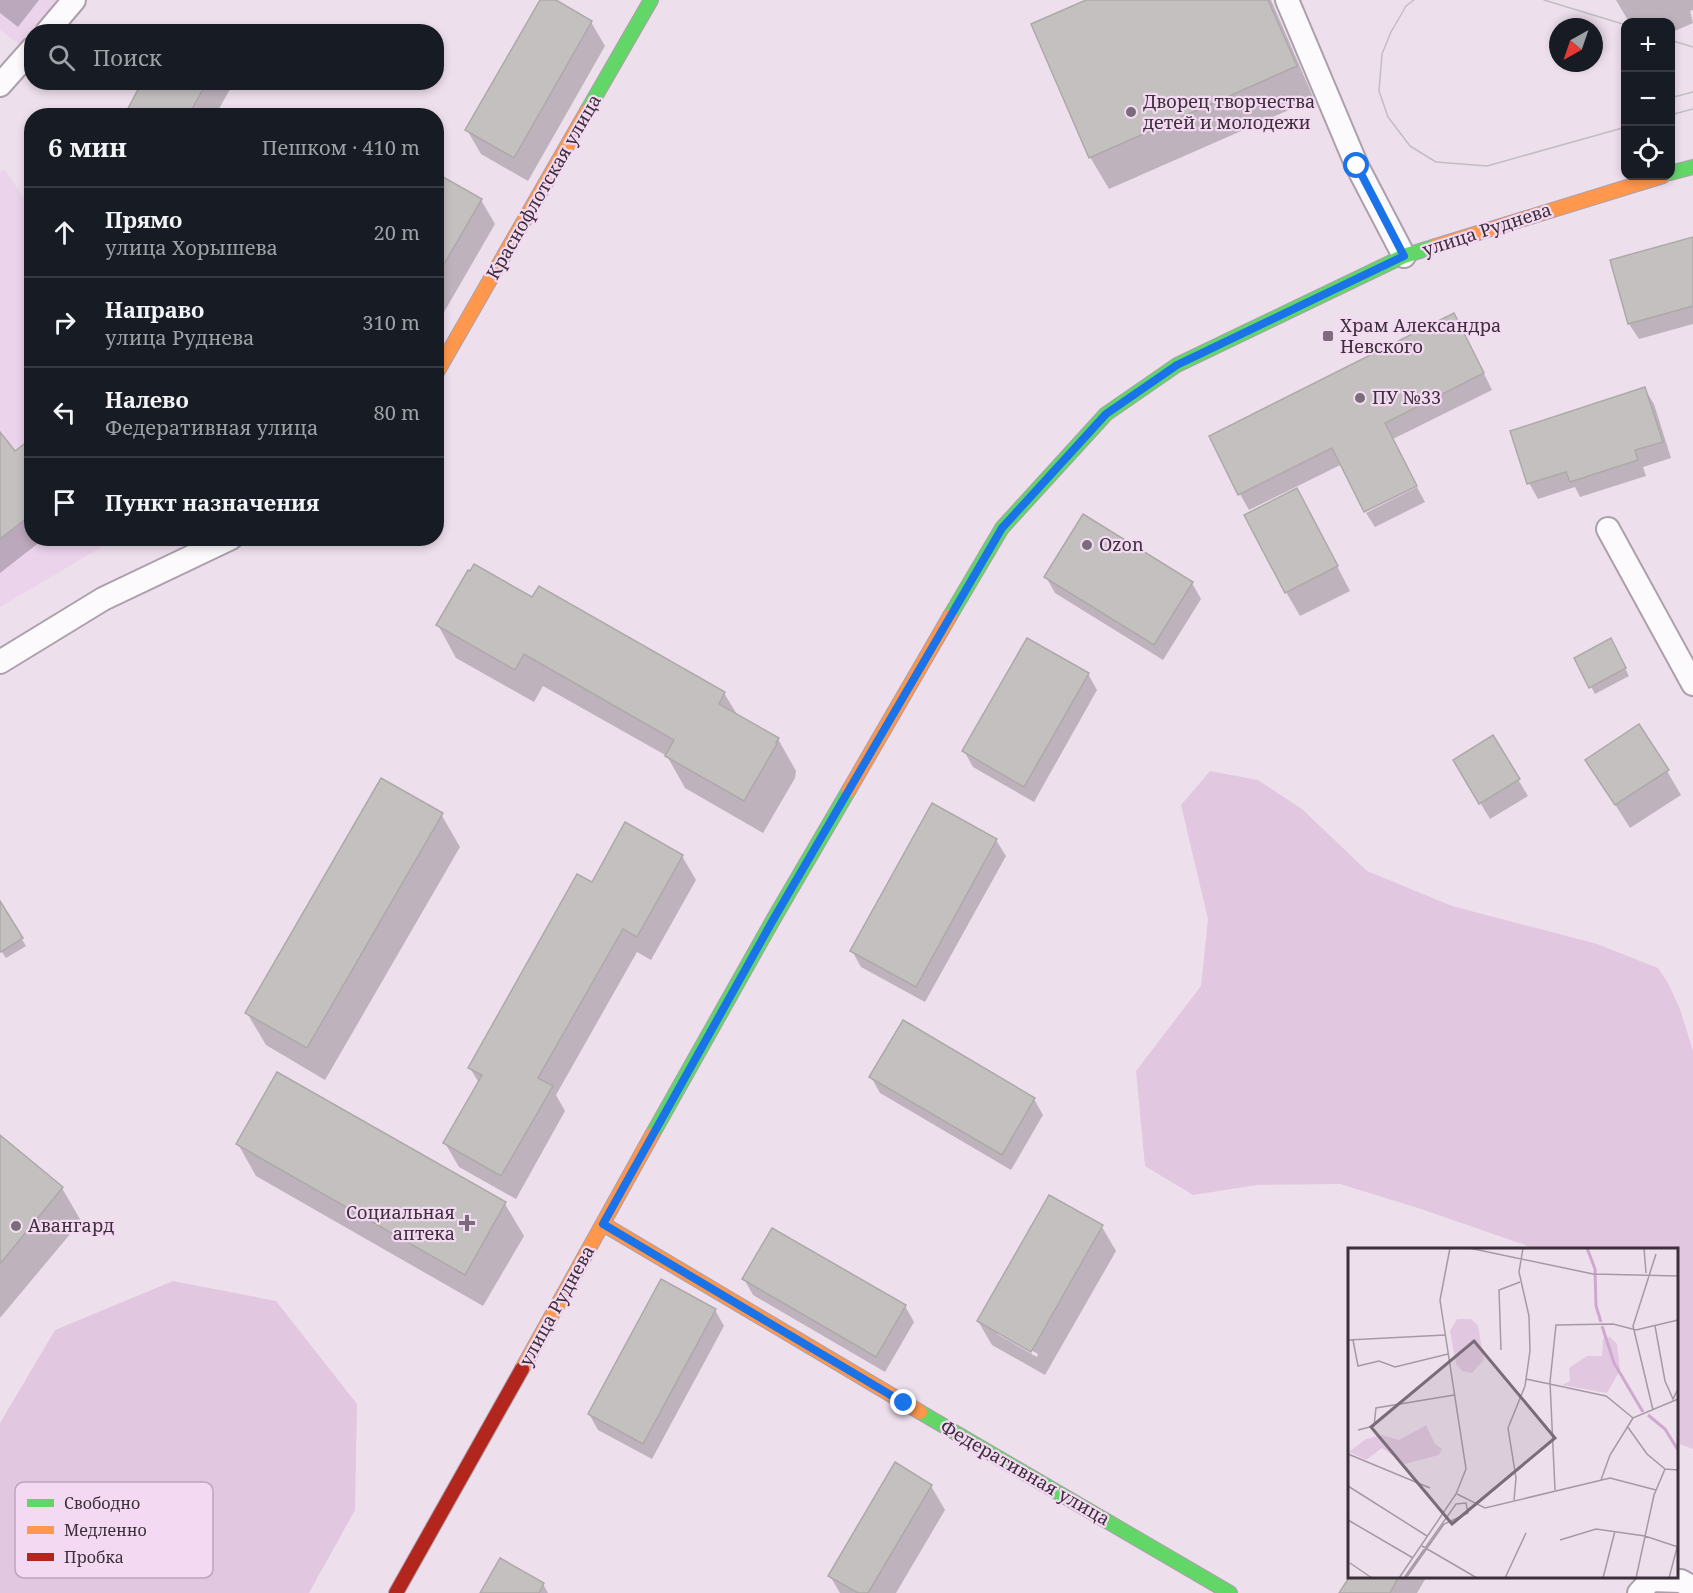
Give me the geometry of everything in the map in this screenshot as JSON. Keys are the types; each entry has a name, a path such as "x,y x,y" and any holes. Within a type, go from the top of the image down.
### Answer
{"main road":[{"name":"Краснофлотская улица","path":"444,360 651,0"},
{"path":"1675,172 1693,167"},
{"name":"улица Руднева","path":"396,1593 773,920 1002,528 1106,414 1177,365 1404,256 1650,180"},
{"name":"Федеративная улица","path":"603,1224 1230,1593"}],"street":[{"path":"53,24 74,0"},
{"path":"1287,0 1357,166 1404,256"},
{"path":"0,85 24,58"},
{"path":"1608,529 1693,684"},
{"path":"0,662 103,599 214,546"},
{"path":"1639,1593 1651,1580 1681,1581 1693,1588"}],"shaded area":[{"path":"0,0 65,0 45,24 24,24 24,48 0,30"},
{"path":"4,169 24,198 24,546 103,546 0,607 0,172"},
{"path":"1210,771 1258,780 1302,809 1367,871 1452,906 1597,944 1658,968 1680,1009 1693,1051 1693,1449 1678,1443 1678,1248 1529,1248 1415,1207 1340,1184 1257,1185 1193,1195 1145,1166 1136,1071 1201,986 1208,919 1181,805"},
{"path":"173,1281 276,1301 357,1404 355,1510 309,1593 0,1593 0,1423 55,1330"}],"building":[{"path":"540,0 556,0 592,21 514,158 465,130"},
{"name":"Дворец творчества детей и молодежи","path":"1086,0 1268,0 1297,66 1089,158 1031,24"},
{"path":"138,90 203,90 192,108 128,108"},
{"path":"444,178 482,199 444,264"},
{"path":"1693,237 1693,306 1628,324 1610,260"},
{"name":"ПУ №33","path":"1454,313 1484,373 1385,423 1417,486 1364,512 1332,448 1238,495 1209,436"},
{"path":"1645,387 1663,442 1635,450 1638,460 1570,482 1566,472 1527,484 1510,431"},
{"path":"0,432 15,451 24,444 24,520 0,539"},
{"path":"1297,488 1338,566 1285,593 1244,515"},
{"path":"1083,514 1193,582 1154,645 1044,577"},
{"path":"474,564 532,597 539,586 725,692 719,704 779,738 744,801 665,756 674,740 524,654 515,670 436,625 468,570 470,571"},
{"path":"1027,638 1089,673 1024,787 962,751"},
{"path":"1611,638 1626,668 1589,688 1574,658"},
{"path":"1639,724 1669,770 1615,805 1585,760"},
{"path":"1493,735 1520,779 1479,804 1453,760"},
{"path":"381,778 443,813 307,1048 245,1013"},
{"path":"932,803 997,839 916,987 850,951"},
{"path":"625,822 683,855 637,937 623,929 538,1078 553,1086 501,1176 443,1143 482,1075 468,1068 577,874 592,882"},
{"path":"0,901 23,938 1,952 0,951"},
{"path":"903,1020 1035,1098 1002,1155 869,1077"},
{"path":"277,1072 506,1202 465,1275 236,1144"},
{"name":"Авангард","path":"0,1135 63,1187 0,1264"},
{"path":"1049,1195 1103,1225 1031,1352 977,1321"},
{"path":"772,1228 906,1305 876,1357 742,1279"},
{"path":"661,1279 716,1309 643,1444 588,1414"},
{"path":"895,1462 932,1485 868,1593 858,1593 828,1576"},
{"path":"500,1558 544,1583 539,1593 480,1593"},
{"path":"1349,1578 1398,1578 1390,1593 1339,1593"}],"tram line":[{"path":"1414,0 1406,6 1382,54 1379,91 1388,117 1410,146 1436,162 1487,166 1621,128"},
{"path":"1544,0 1621,23"},
{"path":"1675,42 1693,47"},
{"path":"1675,97 1693,92"},
{"path":"1675,114 1693,109"}],"traffic: fast":[{"path":"587,111 651,0"},
{"path":"1675,172 1693,167"},
{"path":"950,616 1002,528 1106,414 1177,365 1404,256 1436,246"},
{"path":"652,1135 849,790"},
{"path":"920,1412 1230,1593"}],"traffic: slow":[{"path":"444,360 587,111"},
{"path":"1436,246 1650,180"},
{"path":"849,790 950,616"},
{"path":"522,1369 652,1135"},
{"path":"603,1224 920,1412"}],"traffic: jam":[{"path":"396,1593 522,1369"}],"place":[{"name":"Дворец творчества детей и молодежи","path":"1131,112"},
{"name":"Храм Александра Невского","path":"1328,336"},
{"name":"ПУ №33","path":"1360,398"},
{"name":"Ozon","path":"1087,545"},
{"name":"Социальная аптека","path":"467,1223"},
{"name":"Авангард","path":"16,1226"}],"route":[{"path":"904,1403 603,1224 773,920 1002,528 1106,414 1177,365 1404,256 1357,166"}]}
